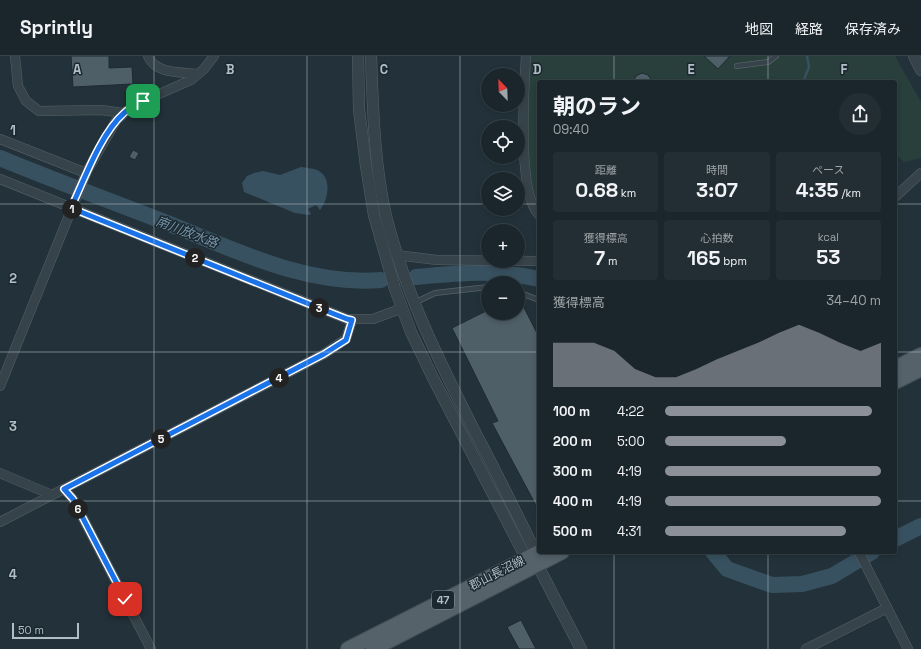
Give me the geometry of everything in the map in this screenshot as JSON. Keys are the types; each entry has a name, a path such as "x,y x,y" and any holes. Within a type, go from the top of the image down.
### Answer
{"main road":[{"path":"897,367 921,355"},
{"path":"897,381 921,369"},
{"name":"郡山長沼線","path":"348,649 535,557 551,554"},
{"name":"郡山長沼線","path":"373,649 535,557"}],"street":[{"path":"15,56 18,86 26,101 39,111 101,110 123,113"},
{"path":"148,56 150,63 159,68 171,72 198,74"},
{"path":"0,386 72,206 105,139 123,113 143,101 172,89 198,74 214,56"},
{"path":"358,56 360,109 366,166 374,215 395,289 411,332 429,370 535,557"},
{"path":"370,56 375,152 386,214 398,260 408,289 446,375 581,649"},
{"path":"526,56 524,109 527,186 532,205 537,212"},
{"path":"914,56 921,70"},
{"path":"0,139 86,175"},
{"path":"897,196 921,172"},
{"path":"0,179 72,206 347,319 373,320 403,308"},
{"path":"398,260 537,261"},
{"path":"0,522 324,354 346,340 352,320"},
{"path":"0,473 52,495"},
{"path":"64,489 73,499 151,649"},
{"path":"860,554 908,649"},
{"path":"806,649 887,608"}],"lane":[{"path":"736,66 768,62 776,56"},
{"path":"414,304 435,293 481,288"},
{"path":"525,295 537,299"}],"green space":[{"path":"528,56 895,56 921,102 921,158 904,162 897,156 897,80 537,80 537,207 528,183 526,114"}],"water":[{"path":"301,167 311,168 322,173 328,189 323,206 320,210 316,205 308,209 311,214 309,215 295,213 244,192 242,183 247,176 263,171 280,175"}],"building":[{"path":"71,56 109,56 109,68 132,67 133,84 73,87"},
{"path":"704,56 730,56 718,69"},
{"path":"642,73 648,75 652,80 634,80 636,76"},
{"path":"133,150 139,153 135,160 129,157"},
{"path":"525,310 537,333 537,507 492,423 498,421 452,328 481,314 481,320 525,320"},
{"path":"521,620 536,649 519,649 507,627"}],"waterway":[{"path":"804,80 809,67 807,56"},
{"name":"南川放水路","path":"0,158 271,264 298,272 325,277 353,280 381,280"},
{"name":"南川放水路","path":"416,277 462,273 493,273 537,279"},
{"name":"南川放水路","path":"897,538 921,526"},
{"name":"南川放水路","path":"715,554 727,569 772,585 802,584 832,576 869,554"}],"route":[{"path":"125,599 73,499 64,489 324,354 346,340 352,320 71,208 87,171 116,122 125,112 143,101"}]}
